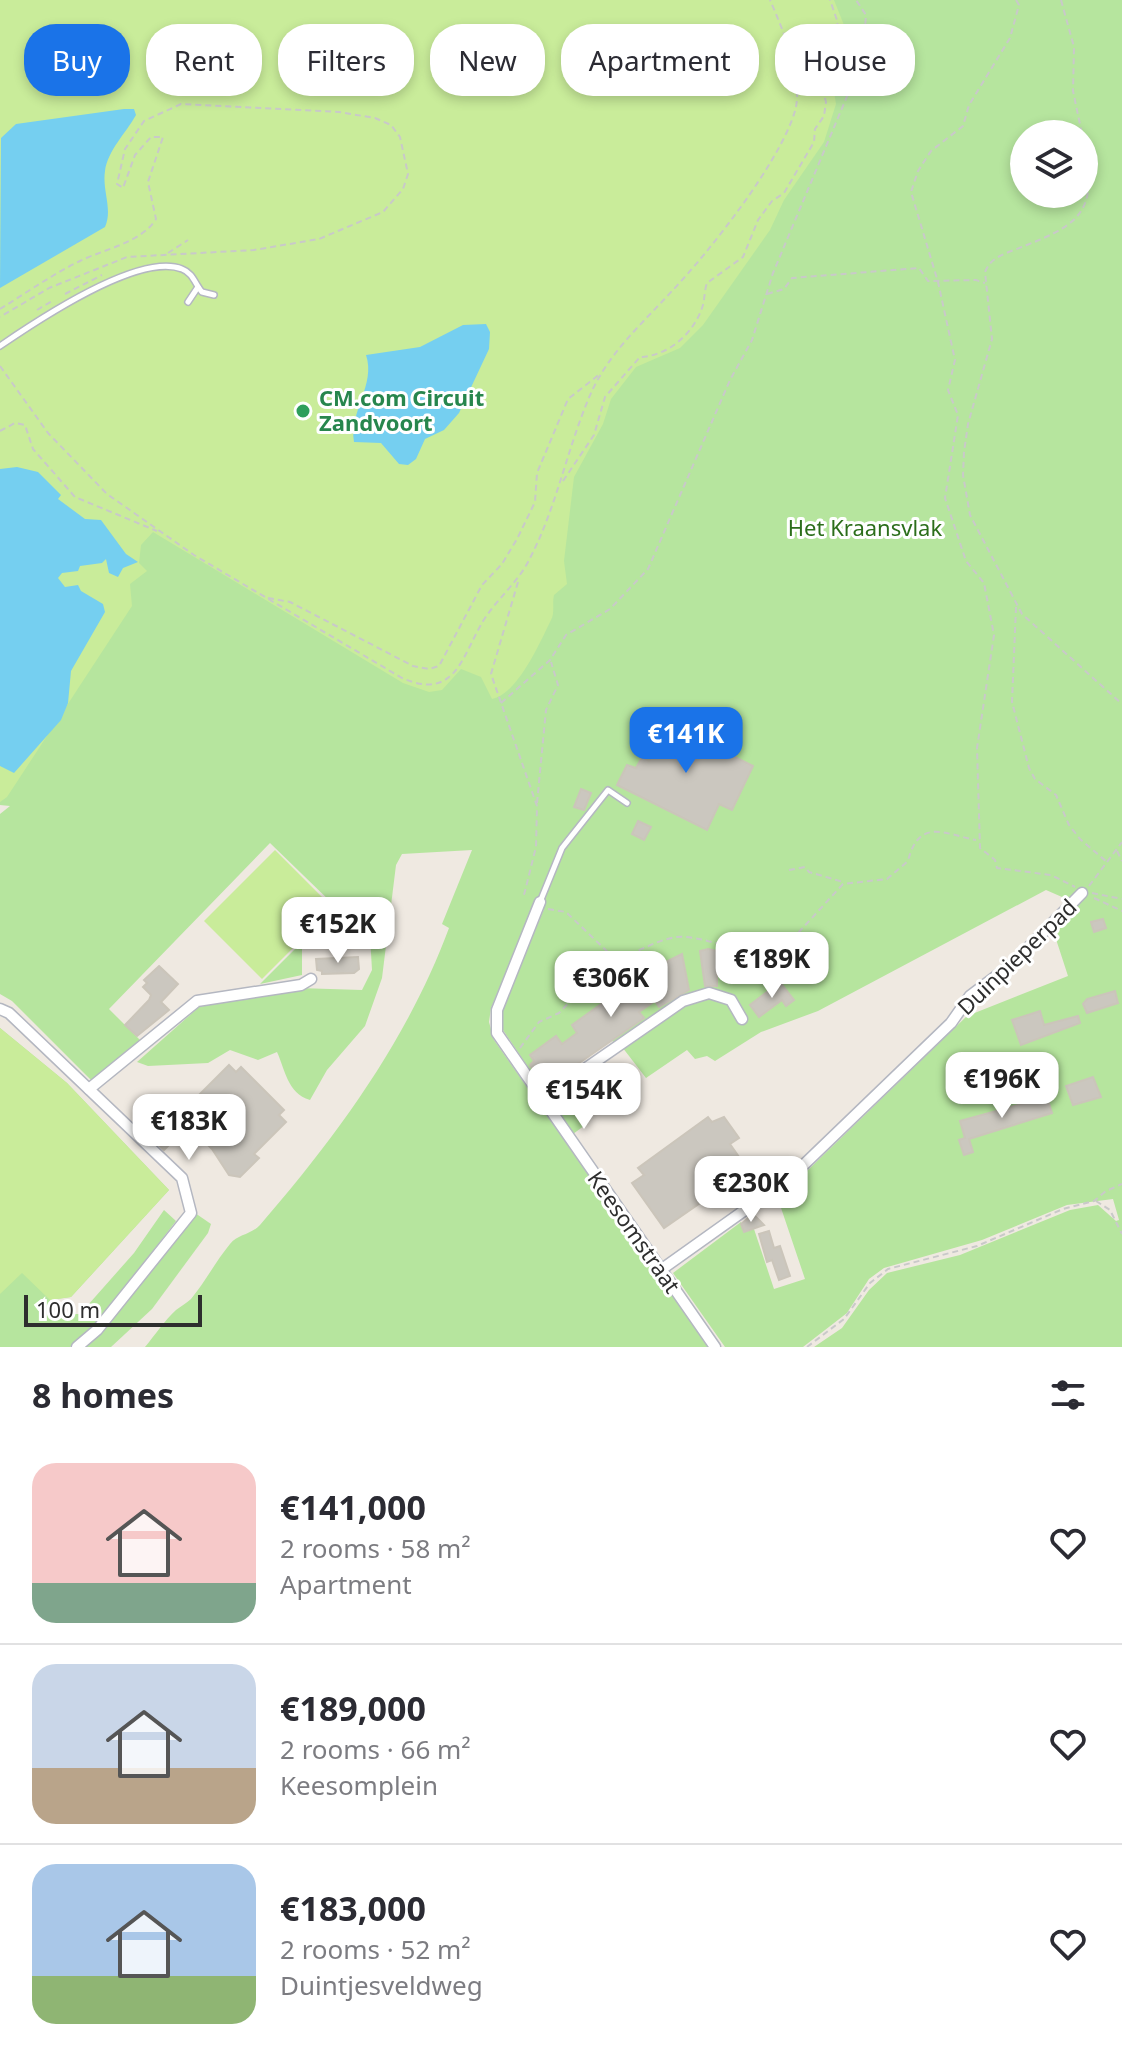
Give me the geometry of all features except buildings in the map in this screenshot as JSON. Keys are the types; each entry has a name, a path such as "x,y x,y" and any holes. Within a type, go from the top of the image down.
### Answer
{"street":[{"name":"Duinpieperpad","path":"662,1269 790,1178 951,1023 970,996 1011,965 1083,892"},
{"name":"Keesomstraat","path":"543,905 497,1010 496,1026 500,1039 715,1347"},
{"path":"89,1089 197,1001 301,985 311,979"},
{"path":"540,1100 683,1001 709,993 731,1000 742,1019"},
{"path":"0,1009 9,1013 182,1178 191,1213 97,1330 77,1347"}],"lane":[{"path":"0,346 68,302 128,276 176,267 191,275 205,294 214,295"},
{"path":"188,302 198,287"},
{"path":"543,905 562,848 608,790 627,803"}],"path":[{"path":"537,806 491,674 519,579 540,538 562,482 587,402 601,373 632,331 673,291 723,229 777,152 788,131 797,92 770,0"},
{"path":"562,482 594,435 605,397 640,357 656,355 687,335 702,308 707,283 724,272 730,263 743,257 758,220 772,201 784,193 814,142 815,129 824,116 826,102 818,73 824,48 838,23 830,0"},
{"path":"501,703 550,660 566,635 610,609 648,569 730,380 752,340 766,295 863,54 866,15 856,0"},
{"path":"1016,0 1019,5 1010,38 969,105 963,126 931,151 918,171 911,192 938,282 955,360 948,390 958,415 945,498 966,561 984,583 994,635 977,748 978,840 980,848 995,860 997,868 1051,875 1083,892 1122,899"},
{"path":"1061,0 1074,47 1073,91 1079,120"},
{"path":"0,309 78,261 112,248 151,226 156,219 149,201 148,182 163,137 151,137 135,155 123,188 117,184 116,176 125,149 144,121 181,104 339,112 375,118 391,125 405,148 408,174 403,189 388,208 375,216 297,245 127,257 49,288 0,317"},
{"path":"1081,208 1073,223 999,256 988,264 985,283 992,339 968,424 964,484 970,515 1016,606 1049,640 1098,679 1122,704"},
{"path":"766,295 784,289 792,278 919,268 928,281 976,280 985,283"},
{"path":"0,366 48,433 92,481 162,533 402,678 430,686 443,683 455,672 491,610 519,579"},
{"path":"267,598 290,602 421,669 439,666 482,585 502,564 523,527 535,502 537,473 568,399 601,373"},
{"path":"0,431 15,423 25,425 33,449 75,497 162,533"},
{"path":"1016,606 1012,702 1029,768 1035,779 1056,795 1069,825 1080,839 1107,862"},
{"path":"524,895 533,867 546,710 558,685 550,660"},
{"path":"789,870 805,867 809,872 844,883 887,879 908,861 910,848 928,835 945,830 978,840"},
{"name":"Duinpieperpad","path":"1122,842 1083,892 1122,911"},
{"path":"1116,849 1122,861"},
{"path":"518,1053 539,1022 559,1013 580,991 642,945 674,937 768,953 799,932 844,883"},
{"path":"543,905 566,912 609,956 628,956"},
{"path":"807,1347 844,1319 870,1283 888,1269 957,1253 1063,1209 1094,1201 1122,1184"},
{"path":"1094,1201 1110,1210 1122,1234"}],"green space":[{"name":"CM.com Circuit Zandvoort","path":"0,0 834,0 844,24 775,24 775,96 835,96 836,104 824,142 784,200 770,230 703,325 680,348 636,367 611,399 603,424 574,477 564,561 567,584 554,595 552,617 541,641 511,688 492,699 481,677 461,669 442,690 429,692 403,683 153,532 141,545 139,563 147,571 130,584 132,606 7,797 0,802"},
{"name":"Het Kraansvlak","path":"758,0 1122,0 1122,1347 814,1347 842,1328 869,1290 887,1273 960,1255 1070,1210 1098,1205 1116,1221 1119,1220 1113,1199 1067,1205 982,1240 884,1268 869,1279 847,1313 803,1347 725,1347 673,1273 741,1222 744,1232 754,1229 774,1289 805,1279 778,1199 967,1016 1068,976 1054,933 1078,904 1046,890 818,1011 761,1032 715,1061 707,1056 695,1059 687,1050 646,1078 619,1043 596,1037 552,1068 588,1123 573,1134 501,1027 501,1013 544,909 535,903 491,1008 489,1022 494,1040 710,1347 145,1347 172,1314 191,1299 230,1244 260,1225 316,1157 368,1085 413,1009 432,969 449,928 442,924 472,850 402,854 396,865 382,978 365,1026 327,1070 310,1100 296,1092 277,1052 258,1060 230,1050 208,1063 148,1066 137,1062 199,1007 298,988 362,990 372,970 370,936 305,939 336,907 270,843 109,1009 142,1042 93,1082 12,1001 0,994 0,814 10,806 0,805 0,766 68,703 126,554 648,96 759,96 759,24 731,24"},
{"path":"275,850 333,908 262,979 204,921"},
{"path":"302,942 302,975 260,984"},
{"path":"0,1028 67,1083 169,1190 71,1297 50,1300 54,1314 80,1314 134,1253 164,1210 176,1221 104,1315 70,1347 0,1347"},
{"path":"0,1028 67,1083 169,1190 71,1297 50,1300 22,1273 0,1294"},
{"path":"195,1213 211,1224 208,1233 152,1309 111,1347 86,1347"}],"water":[{"path":"134,109 136,115 107,163 104,178 108,213 105,227 0,288 1,138 16,124"},
{"path":"486,324 490,332 489,349 459,413 444,430 425,439 416,459 408,465 399,464 381,443 354,442 355,420 368,377 366,355 420,347 463,325"},
{"path":"17,467 38,472 61,495 58,499 85,519 101,520 126,554 138,562 123,568 118,577 109,573 106,559 102,563 80,566 78,571 62,573 58,578 65,587 78,585 81,591 103,604 105,612 71,671 68,703 61,720 14,773 0,766 0,469"}],"place":[{"name":"CM.com Circuit Zandvoort","path":"303,411"}]}
